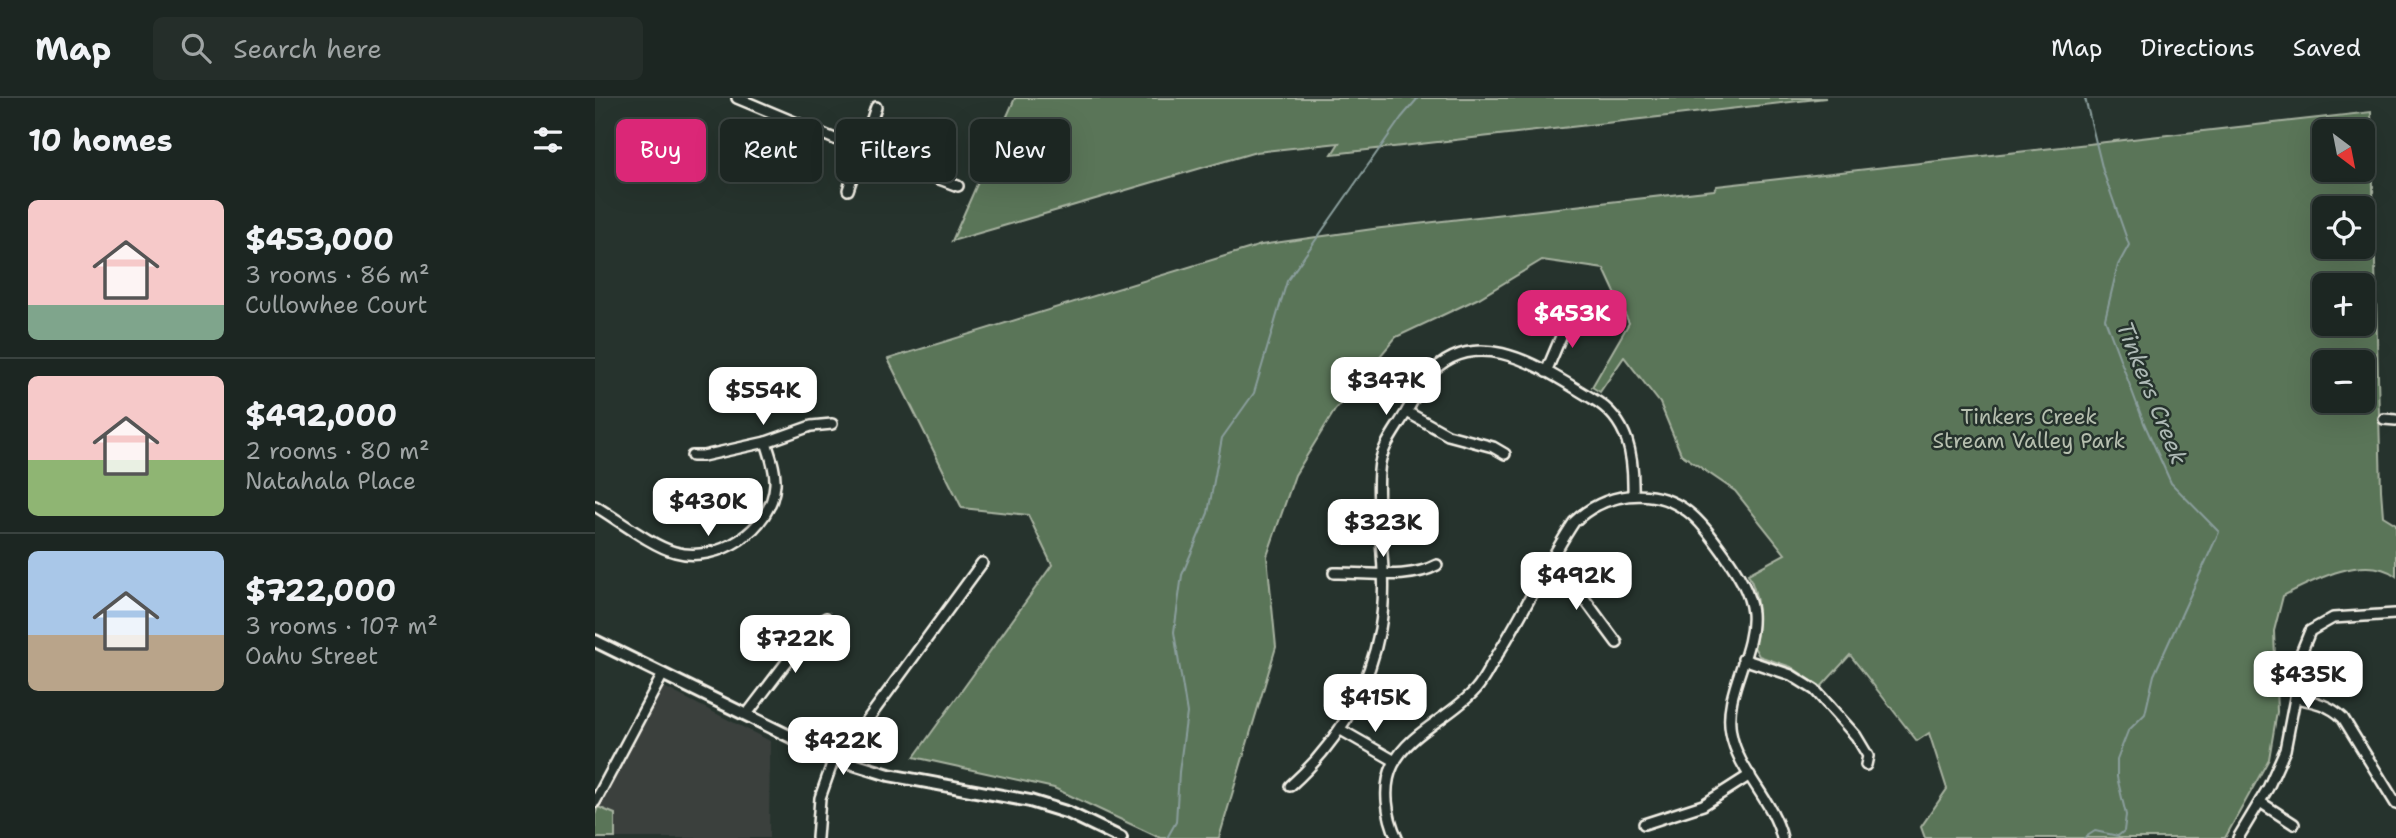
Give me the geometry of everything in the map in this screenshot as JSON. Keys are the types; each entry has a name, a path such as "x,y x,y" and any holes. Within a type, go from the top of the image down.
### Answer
{"main road":[{"path":"595,641 834,758 890,775 1030,801 1069,813 1121,838"}],"street":[{"path":"737,98 836,139"},
{"path":"872,119 876,107"},
{"path":"848,190 851,182"},
{"path":"948,182 958,186"},
{"path":"1546,372 1570,315"},
{"path":"1290,786 1308,770 1341,730 1359,697 1374,654 1381,625 1384,574 1378,493 1379,468 1386,445 1428,376 1464,354 1509,354 1597,401 1623,429 1634,466 1633,495"},
{"path":"1407,412 1448,435 1493,447 1505,453"},
{"path":"2385,419 2396,419"},
{"path":"692,456 766,442 800,429 832,424"},
{"path":"595,506 672,551 701,554 720,550 744,536 770,504 775,478 766,442"},
{"path":"1397,838 1389,820 1387,798 1391,768 1395,761 1407,746 1451,713 1476,689 1574,522 1608,500 1633,495 1657,497 1688,511 1731,564 1746,590 1752,614 1730,705 1729,722 1735,751 1772,812 1782,838"},
{"path":"849,763 860,730 982,563"},
{"path":"1334,573 1416,572 1437,565"},
{"path":"1545,569 1583,597 1616,643"},
{"path":"2238,838 2260,802 2285,750 2301,653 2310,631 2343,616 2395,614"},
{"path":"747,714 811,630 826,618"},
{"path":"1743,659 1791,675 1815,690 1856,736 1868,756 1866,765"},
{"path":"595,802 663,674"},
{"path":"2295,698 2317,702 2343,718 2396,804"},
{"path":"1341,730 1395,761"},
{"path":"817,838 820,798 834,758"},
{"path":"1644,824 1703,805 1751,775"},
{"path":"2260,802 2294,824"}],"shaded area":[{"path":"662,686 770,741 769,838 615,838 615,814 598,807"}],"green space":[{"path":"1015,98 1826,98 1332,154 1339,143 1256,152 952,241 978,182 1070,182 1070,119 1006,119"},
{"name":"Tinkers Creek Stream Valley Park","path":"2371,112 2371,119 2312,119 2312,182 2373,182 2373,196 2312,196 2312,259 2375,259 2381,490 2383,516 2396,524 2396,576 2370,567 2355,568 2339,571 2283,596 2274,631 2277,712 2269,759 2225,838 1925,838 1921,827 1947,789 1929,733 1917,741 1850,655 1821,687 1791,667 1759,656 1754,647 1758,619 1757,601 1748,574 1785,554 1735,491 1681,454 1660,403 1624,357 1600,392 1592,387 1629,323 1604,269 1542,260 1479,298 1396,337 1335,410 1295,475 1267,556 1276,647 1219,838 1160,838 1054,788 914,757 1052,565 1028,515 962,508 888,359 1261,245 1373,229 1714,190 1717,186"},
{"path":"598,807 615,814 615,838 595,838 595,815"}],"waterway":[{"path":"1167,838 1176,822 1187,713 1174,632 1182,575 1208,513 1222,438 1254,393 1287,281 1401,118 1418,98"},
{"name":"Tinkers Creek","path":"2084,838 2095,831 2118,836 2124,831 2126,815 2117,777 2117,759 2128,731 2145,714 2154,675 2219,532 2171,483 2144,423 2105,319 2118,265 2129,245 2103,171 2085,98"}]}
